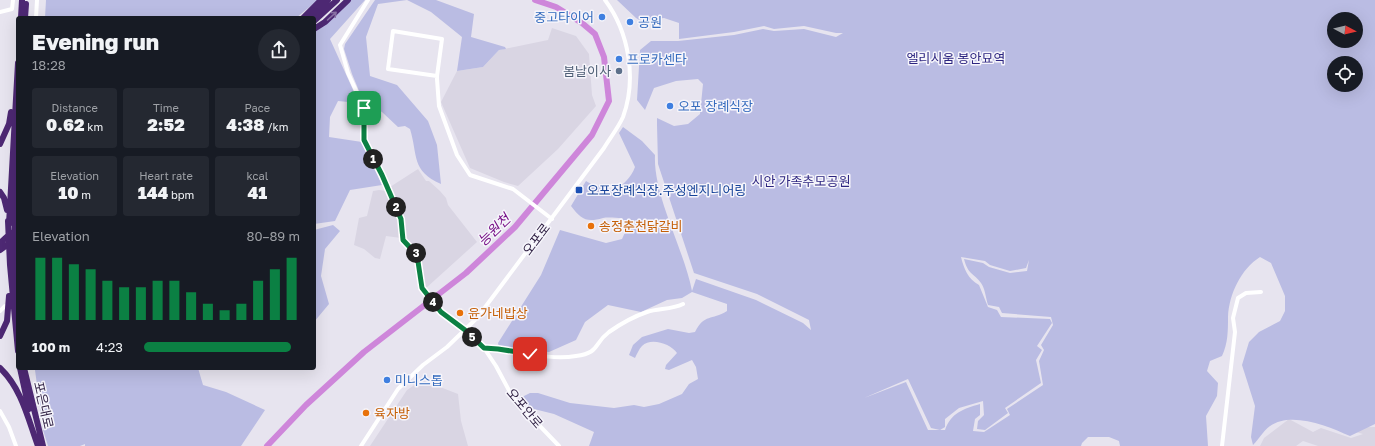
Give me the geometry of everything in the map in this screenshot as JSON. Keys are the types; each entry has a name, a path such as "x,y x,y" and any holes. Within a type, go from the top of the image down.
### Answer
{"highway":[{"path":"305,16 321,0"},
{"path":"313,16 328,0"},
{"path":"316,19 337,0"},
{"path":"316,28 325,22 348,0"},
{"path":"21,16 25,1"},
{"path":"25,1 26,16"},
{"path":"0,144 11,116 16,77"},
{"path":"9,224 16,98"},
{"path":"0,336 4,329 8,311 10,265 15,220 16,180"},
{"path":"0,192 6,204 16,291"},
{"path":"15,205 16,196"},
{"path":"0,242 16,228"},
{"path":"0,250 16,238"},
{"path":"12,250 16,257"},
{"path":"10,265 16,330"},
{"path":"0,368 11,380 23,403 38,446"},
{"name":"포은대로","path":"20,370 38,446"},
{"name":"포은대로","path":"24,370 43,446"},
{"path":"28,370 33,409"}],"street":[{"path":"0,12 12,9 13,0"},
{"path":"36,16 37,0"},
{"name":"오포안로","path":"368,0 340,44 348,73 364,108 364,140 382,175 401,219 403,240 417,255 422,288 441,312 465,330 484,348 496,366 513,398 559,446"},
{"name":"오포로","path":"361,446 398,389 412,375 448,347 485,308 610,139 622,118 627,103 630,77 625,40 616,17 605,0"},
{"path":"437,76 388,69 393,31 442,39 437,76 439,106 457,155 470,175 513,189 552,219"},
{"path":"1222,446 1235,332 1233,318 1236,305 1238,298 1246,293 1261,292"},
{"path":"484,348 574,357 590,353 608,332 647,312 676,307 683,304"},
{"path":"0,311 5,306"},
{"path":"0,411 10,427 16,446"}],"shaded area":[{"path":"552,28 576,36 589,54 592,95 596,106 558,149 518,186 470,168 441,102 457,71 483,67 499,50 548,40"},
{"path":"418,169 426,181 429,181 446,198 448,205 477,242 425,289 418,255 406,241 403,224 405,220 390,187"},
{"path":"373,191 386,191 392,200 399,218 401,238 386,236 380,259 375,258 364,249 354,245 359,218 367,216"},
{"path":"422,380 458,394 461,421 468,446 370,446 407,390"},
{"path":"1289,419 1313,432 1321,428 1351,438 1363,434 1342,428 1375,427 1375,446 1318,446 1303,441 1296,446 1260,446 1264,438"}],"green space":[{"path":"46,0 318,0 298,16 45,16"},
{"path":"349,0 365,0 330,39 359,103 338,101 330,117 329,137 362,142 382,185 350,190 335,221 316,224 316,28"},
{"path":"375,0 407,0 378,4 366,37 370,76 397,85 428,121 437,145 441,184 431,179 420,168 415,154 410,129 405,126 398,127 382,112 364,103 352,74 344,49 345,44"},
{"path":"407,0 436,0 474,14 471,37 505,47 506,49 499,50 483,67 457,71 462,37 431,12"},
{"path":"617,0 1375,0 1375,424 1350,436 1321,424 1299,420 1288,420 1270,426 1253,445 1251,437 1255,406 1242,365 1249,342 1259,332 1280,321 1285,311 1285,296 1271,263 1260,257 1247,268 1237,283 1229,308 1227,337 1224,351 1222,356 1210,361 1207,371 1218,383 1217,396 1206,416 1208,446 1120,446 1119,441 1109,437 1088,437 1081,446 589,446 594,432 554,414 530,408 520,398 530,393 538,393 570,403 614,408 634,405 644,407 659,404 682,394 689,384 698,379 696,367 692,360 669,370 665,369 666,365 677,353 666,344 655,342 646,343 639,350 635,358 629,355 633,345 642,337 668,329 689,333 695,332 705,320 727,311 727,304 692,292 682,298 667,300 641,312 608,305 585,322 576,340 549,352 499,347 498,343 541,275 560,230 606,243 622,239 628,226 622,218 588,220 581,217 571,206 586,181 591,184 614,190 624,183 631,175 635,167 619,133 623,127 642,141 655,155 659,188 683,258 692,291 696,279 756,300 803,323 811,330 809,320 757,294 694,273 658,164 657,118 674,126 688,124 700,114 703,84 698,79 676,81 654,88 645,110 637,100 640,50 651,41 678,41 734,35 763,29 774,31 804,29 836,37 843,33 836,33 804,26 774,29 764,26 734,32 679,39 679,23 664,18 641,21","holes":["961,257 985,261 990,265 1010,271 1026,268 1029,260 1027,271 1010,273 989,267 983,263 964,259 969,271 982,285 988,305 999,307 1002,313 1051,317 1053,325 1041,345 1044,350 1039,361 1043,385 1007,409 1010,415 984,432 973,431 975,419 980,415 980,404 958,412 951,419 945,430 940,430 945,427 945,419 959,408 983,401 984,415 978,421 977,429 985,430 1008,413 1005,408 1041,383 1036,360 1042,350 1037,346 1052,323 1050,319 1001,317 997,310 988,307 979,285 975,283 967,273","908,379 931,428 940,430 928,430 906,382 864,398"]},
{"path":"333,225 340,231 325,249 321,276 329,304 316,320 316,229"},
{"path":"35,370 199,370 203,385 226,392 265,410 241,446 85,446 85,444 80,446 48,446 43,430"}],"waterway":[{"name":"능원천","path":"267,446 306,405 364,352 466,273 515,227 592,135 609,101 604,57 595,34 582,23 556,7 535,0"}],"place":[{"name":"중고타이어","path":"602,17"},
{"name":"공원","path":"630,22"},
{"name":"프로카센타","path":"619,59"},
{"name":"봄날이사","path":"619,71"},
{"name":"오포 장례식장","path":"670,106"},
{"name":"오포장례식장.주성엔지니어링","path":"579,190"},
{"name":"송정춘천닭갈비","path":"591,226"},
{"name":"윤가네밥상","path":"460,313"},
{"name":"미니스톱","path":"387,380"},
{"name":"육자방","path":"366,413"}],"route":[{"path":"364,108 364,140 382,175 401,219 403,240 417,255 422,288 441,312 465,330 484,348 530,354"}],"park label":[{"name":"엘리시움 봉안묘역","path":"956,58"},
{"name":"시안 가족추모공원","path":"801,181"}]}
